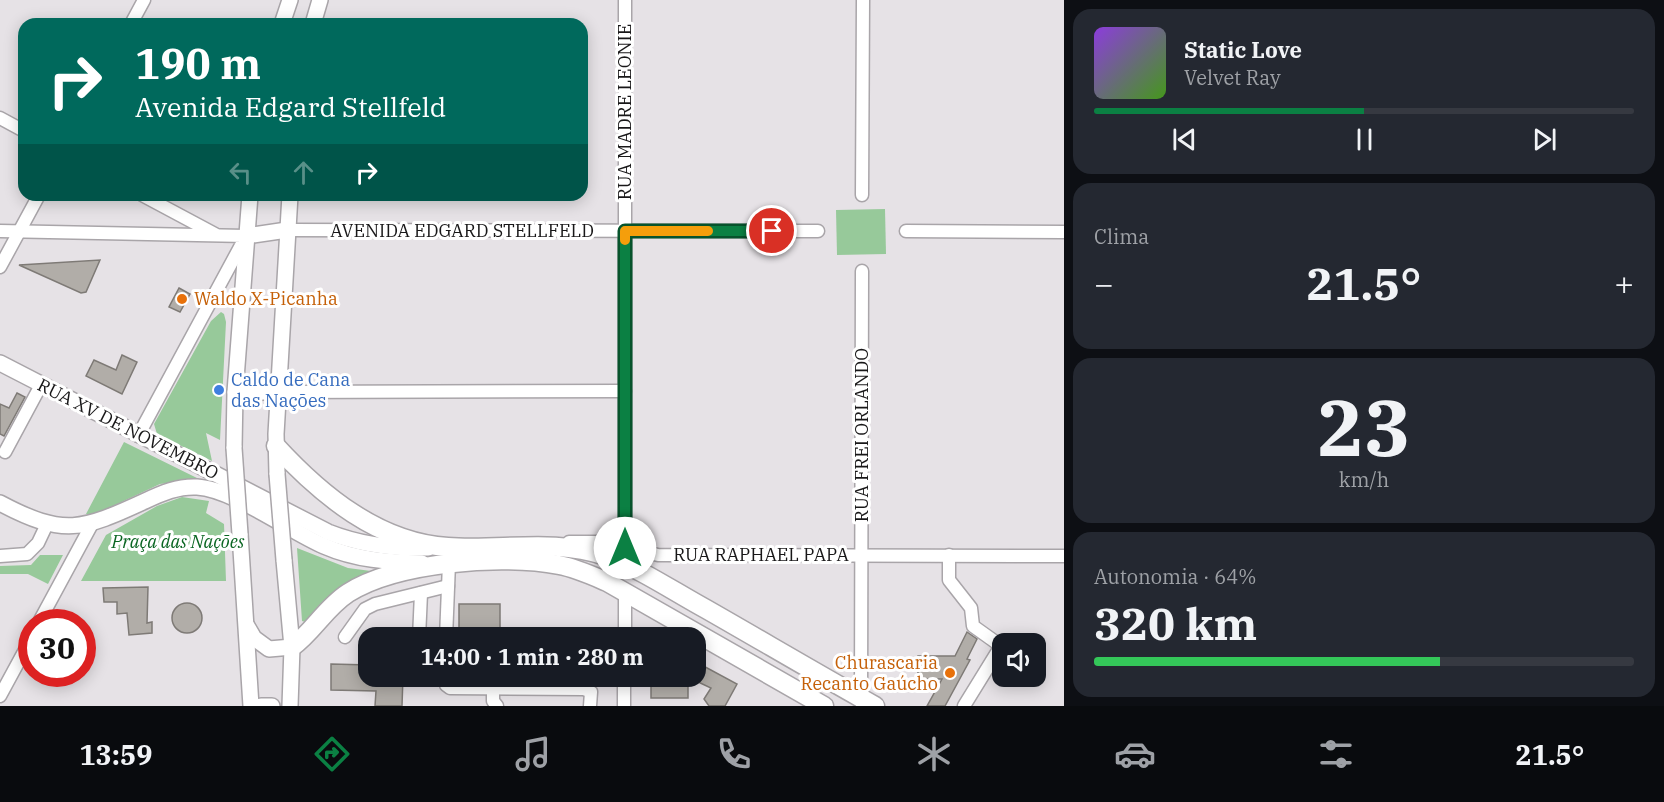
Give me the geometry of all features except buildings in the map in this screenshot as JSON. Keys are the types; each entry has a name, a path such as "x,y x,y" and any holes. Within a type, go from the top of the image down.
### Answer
{"highway":[{"path":"276,446 315,486 358,517 445,558"},
{"path":"548,546 603,555 654,579 866,703"},
{"name":"RUA RAPHAEL PAPA","path":"445,558 548,546"},
{"path":"292,647 310,632 330,608 350,592 445,558"},
{"name":"RUA RAPHAEL PAPA","path":"445,558 558,564 579,570 625,592 824,706"}],"main road":[{"path":"284,18 290,0"},
{"path":"315,18 320,0"},
{"path":"249,201 235,392 234,448 251,706"},
{"path":"289,201 276,446 292,647 290,706"},
{"path":"246,236 287,230"},
{"name":"RUA XV DE NOVEMBRO","path":"0,363 138,436 256,494"},
{"path":"235,392 278,392"},
{"name":"RUA RAPHAEL PAPA","path":"92,524 163,492 185,487 210,489 327,547 356,557 390,562 445,558"},
{"name":"RUA RAPHAEL PAPA","path":"256,494 328,532 356,542 445,558"},
{"path":"0,503 47,524 64,526 92,524"},
{"path":"247,626 260,644 269,649 292,647"},
{"path":"261,706 272,706"}],"street":[{"path":"134,18 144,0"},
{"name":"RUA MADRE LEONIE","path":"625,0 625,548"},
{"path":"862,195 863,0"},
{"path":"0,118 18,128"},
{"path":"0,267 36,201"},
{"path":"153,201 216,235"},
{"name":"AVENIDA EDGARD STELLFELD","path":"287,230 818,231"},
{"path":"0,231 246,236 138,436"},
{"path":"906,231 1064,232"},
{"name":"RUA FREI ORLANDO","path":"862,271 862,555 866,703"},
{"path":"5,452 41,385"},
{"path":"278,392 625,391"},
{"path":"0,556 27,554 38,543 47,524"},
{"path":"46,609 92,524"},
{"name":"RUA RAPHAEL PAPA","path":"548,546 588,541 654,555 1064,556"},
{"path":"654,555 648,568 648,575 654,579"},
{"path":"949,555 949,580 971,608 972,626 1001,646 964,706"},
{"path":"445,558 448,586 446,627"},
{"path":"345,637 365,609 448,586"},
{"path":"624,627 625,592"},
{"path":"419,627 421,593"},
{"path":"0,696 18,663"},
{"path":"448,687 493,687 493,701 497,706"},
{"path":"578,687 591,692 590,706"},
{"path":"624,687 624,706"}],"green space":[{"path":"885,209 886,254 837,255 836,210"},
{"path":"221,312 226,322 220,440 206,433 212,461 157,434 154,424 211,321"},
{"name":"Praça das Nações","path":"124,442 199,479 160,484 96,514 86,514"},
{"name":"Praça das Nações","path":"182,497 209,501 206,513 224,524 226,581 81,581 106,535 157,506"},
{"name":"Praça das Nações","path":"297,548 348,568 371,571 334,592 305,622 302,621"},
{"path":"40,555 63,555 48,584 28,574 0,574 0,566 31,565"}],"slow traffic":[{"path":"625,240 625,231 708,231"}],"place":[{"name":"Waldo X-Picanha","path":"182,299"},
{"name":"Caldo de Cana das Nações","path":"219,390"},
{"name":"Churascaria Recanto Gaúcho","path":"950,673"}],"route":[{"path":"625,548 625,231 772,231"}]}
